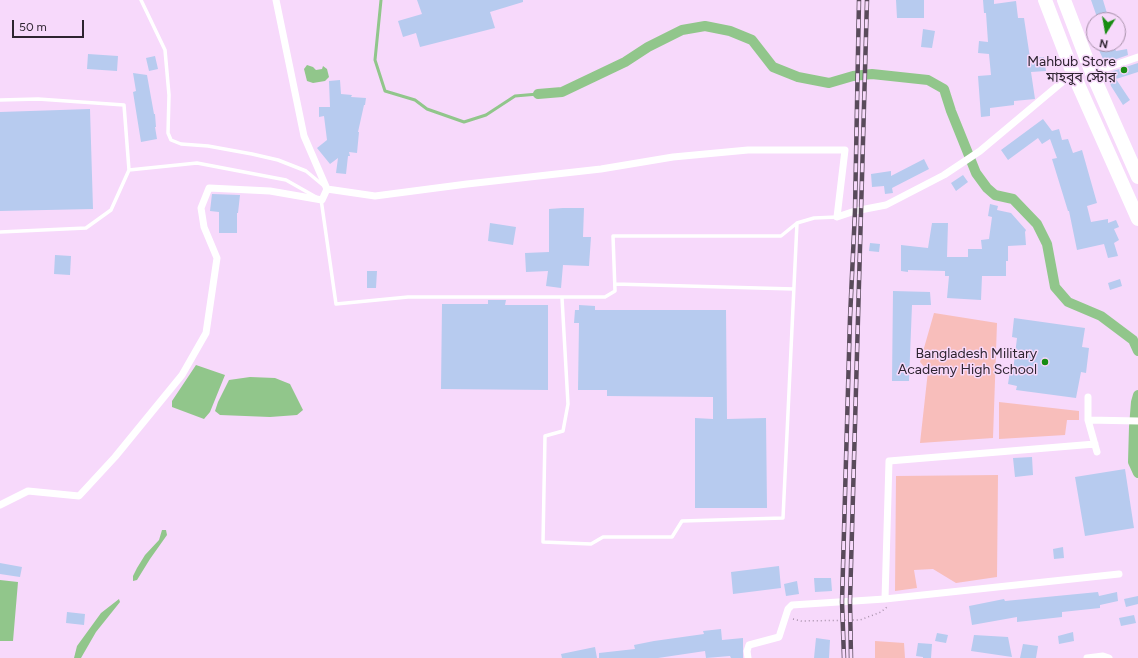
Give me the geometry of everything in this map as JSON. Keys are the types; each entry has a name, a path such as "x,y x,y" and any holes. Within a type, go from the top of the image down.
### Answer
{"highway":[{"path":"1044,0 1073,73 1138,220"},
{"path":"1064,0 1092,73 1138,177"}],"street":[{"path":"0,505 28,491 79,496 114,457 182,375 206,333 215,273 217,258 204,227 201,208 209,188 270,191 322,200 327,189 304,136 276,0"},
{"path":"1092,73 1138,56"},
{"path":"327,189 375,196 601,169 673,157 748,150 845,150 837,217 855,211 886,205 944,175 980,151 1073,73"},
{"path":"885,599 889,461 1096,448 1088,420 1088,397"},
{"path":"1088,420 1119,422 1138,421"},
{"path":"748,658 747,651 749,645 779,636 788,609 792,605 885,599 1119,574"},
{"path":"1087,658 1103,656 1109,658"}],"lane":[{"path":"141,0 165,50 169,95 168,133 171,140 181,144 208,146 278,160 306,171 327,189"},
{"path":"0,100 38,99 124,106 129,170 111,210 86,228 0,232"},
{"path":"129,170 197,163 286,180 322,200 336,304 408,297 606,297 615,291 613,236 781,236 797,223 814,218 837,217"},
{"path":"562,298 568,404 563,431 545,436 543,542 591,544 603,537 672,537 682,520 783,518 797,223"},
{"path":"615,284 794,289"}],"path":[{"path":"801,621 860,620 872,615"}],"shaded area":[{"path":"307,65 316,70 322,69 323,66 327,69 329,77 325,81 313,83 307,81 304,69"},
{"path":"934,313 997,323 993,438 920,443 928,371 920,362"},
{"path":"196,365 225,375 210,412 204,419 172,407 172,401"},
{"path":"250,377 275,378 290,384 303,410 297,415 270,417 220,415 215,411 229,380"},
{"path":"999,402 1079,411 1079,420 1067,420 1065,435 999,439"},
{"path":"998,475 997,577 956,583 933,569 914,570 917,588 895,591 896,476"},
{"path":"162,530 166,530 167,535 137,580 133,581 133,576 137,568 145,555 159,540"},
{"path":"0,580 18,582 13,641 0,641"},
{"path":"119,599 120,602 96,632 81,658 74,658 77,646 101,613"},
{"path":"875,641 904,643 905,658 875,658"}],"building":[{"path":"417,0 523,0 523,2 490,12 495,28 420,47 416,33 403,37 398,21 422,14"},
{"path":"896,0 924,0 924,18 897,18"},
{"path":"983,0 994,0 994,4 1016,1 1018,18 1024,18 1030,58 1044,57 1046,71 1031,72 1035,99 1014,101 1014,105 990,108 990,116 981,117 978,76 991,75 989,54 978,53 979,41 988,42 986,13 984,13"},
{"path":"1091,0 1103,0 1107,12 1095,12"},
{"path":"923,29 935,31 932,48 921,47"},
{"path":"1127,49 1128,55 1105,63 1100,52 1126,52"},
{"path":"88,54 118,56 117,71 87,69"},
{"path":"155,56 158,69 149,71 146,58"},
{"path":"1138,63 1138,72 1116,79 1130,100 1123,105 1111,86 1107,73"},
{"path":"133,73 147,75 155,114 157,139 141,142 133,92 136,91"},
{"path":"340,80 341,94 352,95 351,97 366,98 358,132 357,153 349,152 350,156 348,156 346,174 336,173 338,158 330,164 317,148 327,140 324,116 319,117 319,107 330,107 329,81"},
{"path":"90,109 93,209 0,211 0,112"},
{"path":"1043,119 1052,131 1059,129 1062,140 1068,139 1073,153 1082,150 1097,203 1087,206 1091,222 1108,219 1108,223 1116,220 1119,227 1114,229 1119,240 1114,243 1118,256 1108,258 1104,244 1077,250 1069,211 1052,159 1057,158 1050,139 1042,144 1038,138 1008,160 1001,150"},
{"path":"924,159 929,169 892,188 893,193 885,194 884,186 872,187 871,174 891,171 891,176"},
{"path":"963,175 968,182 956,191 951,183"},
{"path":"212,194 240,195 237,213 237,233 219,233 219,212 210,211"},
{"path":"990,204 998,206 997,210 1011,213 1026,230 1026,245 1008,246 1006,276 982,276 981,300 947,298 949,276 945,276 945,271 901,271 901,245 928,248 932,223 948,223 947,257 968,257 968,249 982,249 981,240 989,239 992,217 988,216"},
{"path":"584,208 583,237 591,237 589,266 563,265 561,288 546,286 548,271 526,272 525,253 549,252 549,209"},
{"path":"490,223 516,227 513,245 488,241"},
{"path":"870,243 880,244 879,252 869,251"},
{"path":"55,255 71,256 70,275 54,274"},
{"path":"367,271 377,271 376,288 367,288"},
{"path":"1120,279 1122,286 1110,290 1108,283"},
{"path":"893,291 930,292 931,305 912,305 909,381 892,381"},
{"path":"488,300 506,300 505,305 548,305 548,390 441,389 442,304 488,304"},
{"path":"579,305 595,306 595,310 726,310 727,419 766,418 767,508 695,508 695,418 713,419 713,397 607,396 607,390 578,390 579,323 574,323 575,310 579,310"},
{"name":"Bangladesh Military Academy High School","path":"1014,318 1085,328 1082,347 1089,348 1086,373 1081,372 1076,398 1016,390 1017,386 1008,384 1010,371 1013,371 1017,338 1012,337"},
{"path":"1032,457 1033,475 1015,477 1013,458"},
{"path":"1125,469 1134,528 1085,536 1075,477"},
{"path":"1063,547 1064,558 1054,559 1053,549"},
{"path":"0,563 22,567 20,577 0,574"},
{"path":"779,566 781,588 733,594 731,572"},
{"path":"814,578 831,578 832,591 815,592"},
{"path":"797,581 799,594 786,596 784,584"},
{"path":"1098,592 1099,596 1117,592 1118,601 1100,605 1100,608 1062,612 1062,617 1017,622 1017,617 972,625 969,606 1004,599 1005,601"},
{"path":"1138,596 1138,604 1126,607 1124,599"},
{"path":"67,612 85,614 84,625 66,623"},
{"path":"1134,615 1136,623 1121,626 1119,618"},
{"path":"721,629 722,640 743,638 743,658 731,658 730,656 706,658 705,651 658,658 599,658 599,653 635,649 634,645 704,634 703,631"},
{"path":"1073,632 1074,641 1059,644 1058,636"},
{"path":"937,633 948,635 946,643 935,641"},
{"path":"974,635 1008,637 1012,657 971,651"},
{"path":"816,638 830,640 829,658 814,658"},
{"path":"918,643 932,644 931,658 916,656"},
{"path":"1023,644 1038,646 1036,658 1020,658"},
{"path":"595,647 597,658 562,658 561,654"}],"waterway":[{"path":"381,0 375,60 385,91 415,100 427,109 464,122 486,115 515,96 538,94"},
{"path":"538,94 562,92 625,62 648,47 682,30 705,26 730,31 752,40 773,67 798,77 829,83 853,76 872,74 928,80 944,89 951,111 976,173 987,188 995,195 1013,199 1037,224 1047,244 1055,287 1068,302 1101,316 1133,340 1138,351"},
{"path":"1138,395 1134,427 1133,462 1138,473"}],"railway":[{"path":"844,658 842,602 850,318 855,211 859,0"},
{"path":"851,658 850,601 867,0"}],"place":[{"name":"Mahbub Store মাহবুব স্টোর","path":"1124,70"},
{"name":"Bangladesh Military Academy High School","path":"1045,362"}]}
